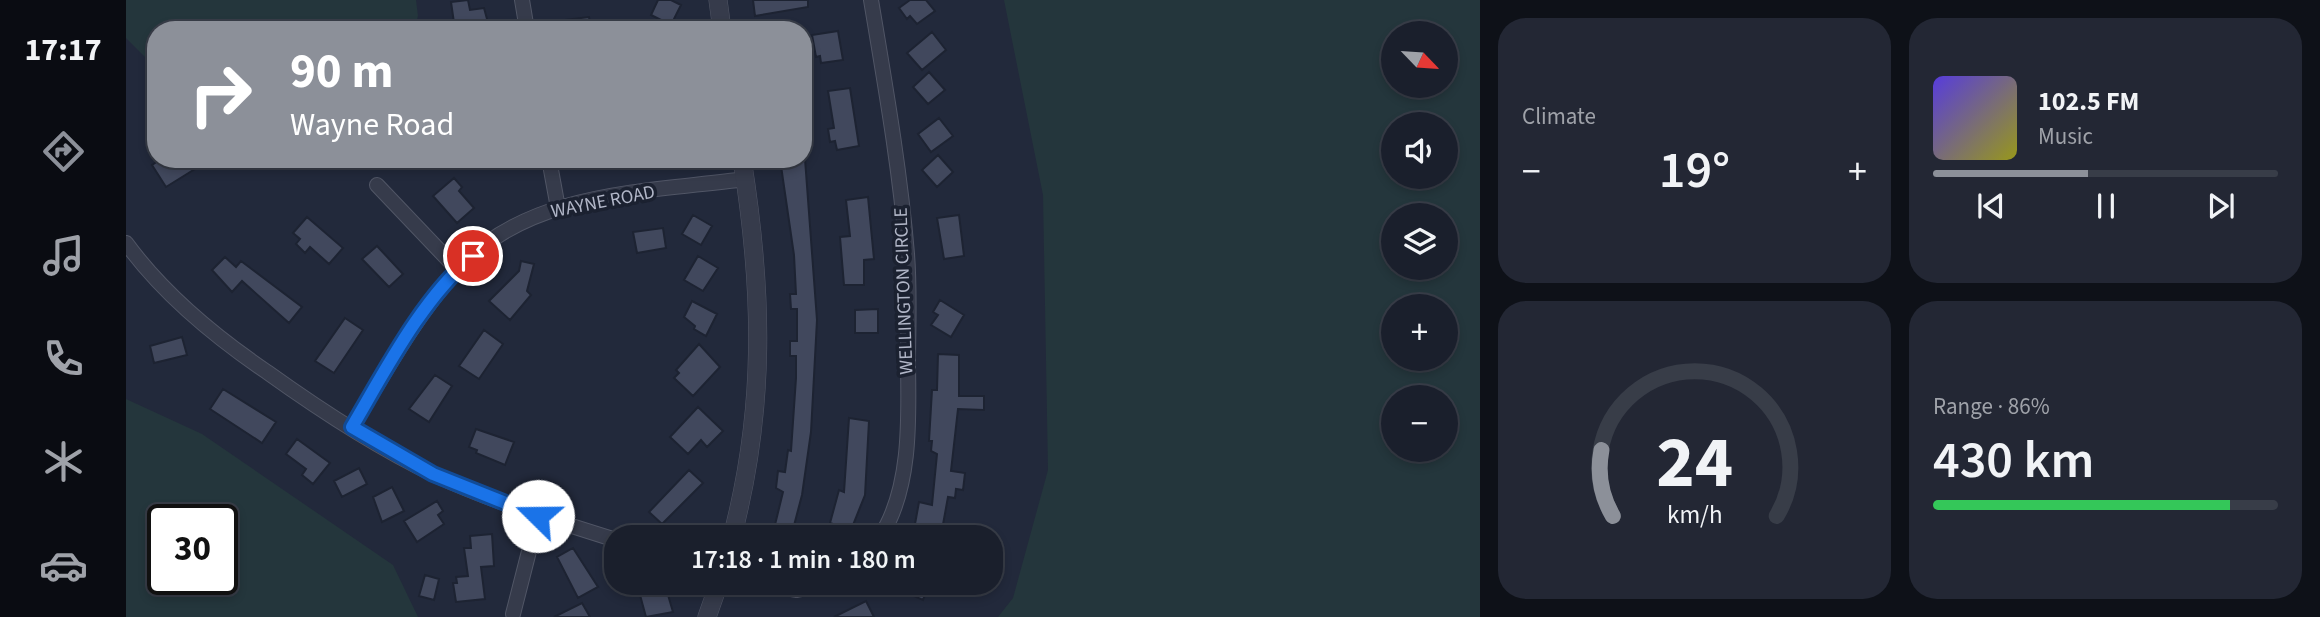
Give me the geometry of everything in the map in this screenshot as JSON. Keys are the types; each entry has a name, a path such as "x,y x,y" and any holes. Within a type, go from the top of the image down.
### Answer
{"street":[{"path":"522,0 526,21"},
{"path":"718,0 721,21"},
{"name":"WELLINGTON CIRCLE","path":"871,0 893,136 907,278 908,401 903,468 899,495 885,525"},
{"path":"551,168 558,208"},
{"path":"735,525 748,472 758,378 760,318 757,262 743,168"},
{"name":"WAYNE ROAD","path":"352,427 412,330 457,269 489,242 528,220 558,208 604,198 745,179"},
{"path":"377,185 457,269"},
{"path":"128,250 169,294 220,340 352,427 433,474 538,516 604,536"},
{"path":"513,614 538,516"},
{"path":"707,617 715,595"}],"shaded area":[{"path":"126,0 416,0 418,16 417,21 147,21 147,59 126,38"},
{"path":"1004,0 1480,0 1480,617 998,617 1013,598 1048,470 1043,195"},
{"path":"126,399 202,434 393,565 418,617 126,617"}],"building":[{"path":"468,0 470,10 484,8 488,21 454,21 451,2"},
{"path":"658,0 671,0 681,5 673,21 663,21 651,15"},
{"path":"753,0 808,0 808,7 755,16"},
{"path":"910,0 926,0 935,11 917,24 910,16 907,19 899,8"},
{"path":"589,17 590,21 557,21"},
{"path":"838,31 843,60 821,63 820,56 816,57 812,35"},
{"path":"932,32 946,50 922,70 907,53"},
{"path":"929,72 945,90 928,104 913,87"},
{"path":"850,88 859,146 837,150 835,141 830,142 828,129 834,128 828,91"},
{"path":"939,118 953,136 931,152 918,134"},
{"path":"938,155 953,172 937,187 922,170"},
{"path":"154,168 197,168 166,187"},
{"path":"781,168 806,168 817,320 811,432 802,495 794,525 775,525 783,492 776,488 778,471 785,472 788,450 791,451 796,356 790,356 790,341 797,341 797,309 791,309 790,294 796,294 794,255"},
{"path":"454,178 462,187 459,191 474,208 457,223 433,196"},
{"path":"868,197 874,259 864,260 864,285 844,285 840,237 850,236 846,200"},
{"path":"693,215 712,226 701,245 682,234"},
{"path":"959,215 964,256 944,259 937,218"},
{"path":"307,217 343,248 329,264 310,247 305,253 296,244 300,239 293,233"},
{"path":"663,228 666,248 637,253 633,232"},
{"path":"377,246 403,274 389,287 362,259"},
{"path":"698,256 718,268 703,291 684,280"},
{"path":"225,257 236,267 241,261 302,307 289,323 242,281 232,292 212,270"},
{"path":"521,261 534,264 527,291 531,295 510,320 489,301 519,271"},
{"path":"940,300 964,315 951,337 931,325 938,315 933,312"},
{"path":"692,301 717,314 706,336 694,329 695,326 684,317"},
{"path":"878,309 878,333 855,333 855,310"},
{"path":"345,318 363,330 334,373 315,361"},
{"path":"484,330 503,344 479,379 459,366"},
{"path":"182,337 187,355 154,363 150,346"},
{"path":"699,344 720,367 693,396 674,378 679,373 676,370"},
{"path":"938,354 959,355 959,396 984,396 984,410 958,409 951,471 965,473 963,490 956,489 955,498 948,497 943,525 920,525 915,524 919,502 932,505 937,454 931,451 932,441 929,441 932,390 937,390"},
{"path":"435,375 452,386 429,422 409,409"},
{"path":"223,389 276,422 262,443 210,409"},
{"path":"698,407 723,431 707,447 701,440 688,454 670,437"},
{"path":"849,418 869,421 865,495 853,525 830,523 839,490 844,492"},
{"path":"476,429 514,442 505,465 476,453 477,450 469,447"},
{"path":"297,439 330,463 313,484 302,475 306,469 286,454"},
{"path":"359,468 367,484 342,497 334,481"},
{"path":"689,470 703,483 662,524 649,512"},
{"path":"392,487 404,511 382,522 373,497"},
{"path":"437,501 443,511 438,515 444,524 417,542 404,521"},
{"path":"492,534 494,566 481,567 485,599 456,602 453,583 457,583 456,577 468,576 464,548 471,548 470,536"},
{"path":"573,548 598,587 578,598 557,557"},
{"path":"425,575 439,579 434,600 419,596"},
{"path":"640,595 668,595 673,612 646,617"},
{"path":"912,595 925,595 923,600"},
{"path":"866,601 874,617 834,617"},
{"path":"582,603 590,617 554,617"}],"route":[{"path":"473,256 457,269 435,297 352,427 385,449 433,474 538,516"}]}
